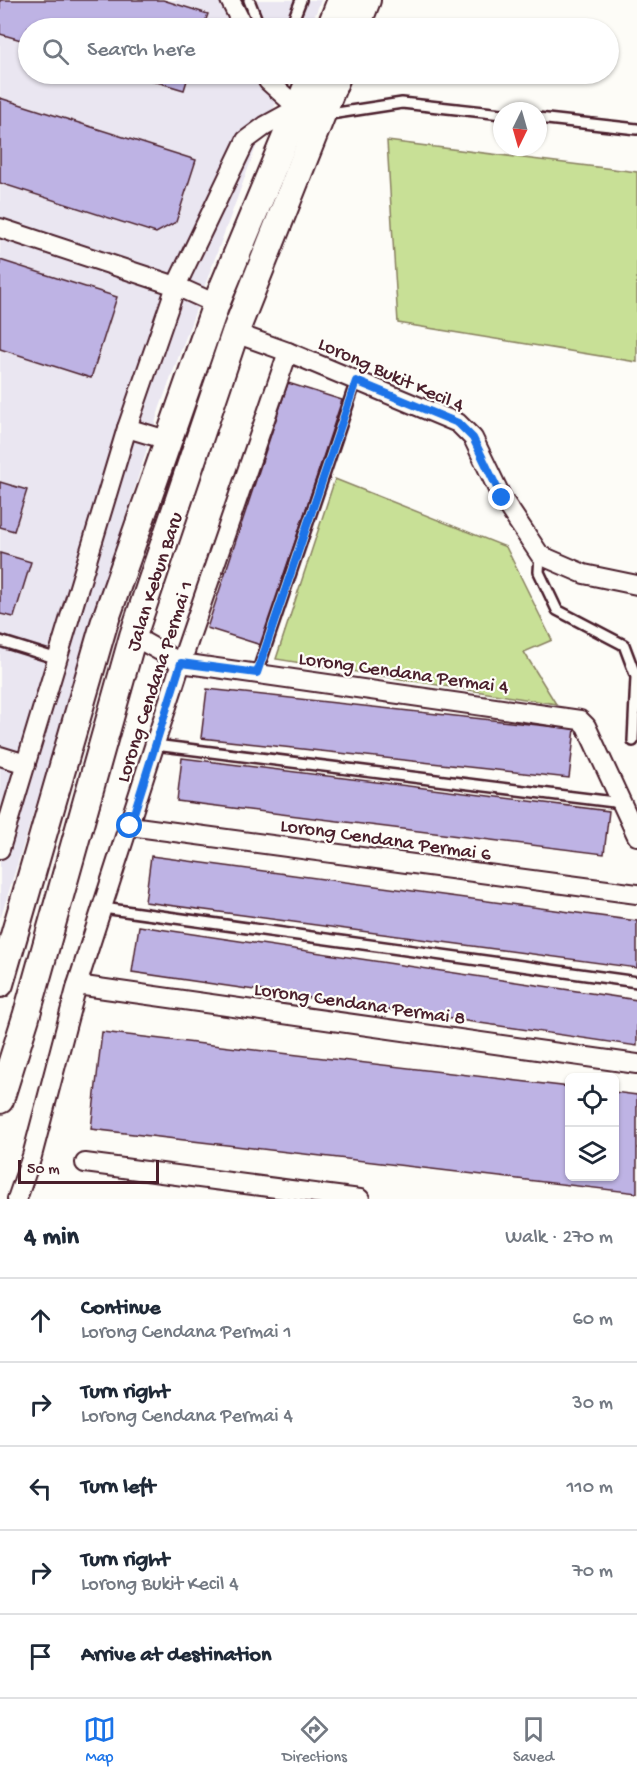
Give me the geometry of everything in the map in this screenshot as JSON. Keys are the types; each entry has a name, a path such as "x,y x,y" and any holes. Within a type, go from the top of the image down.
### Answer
{"street":[{"path":"230,0 239,18"},
{"path":"334,18 341,0"},
{"path":"360,18 367,0"},
{"path":"277,84 310,112"},
{"name":"Jalan Kebun Baru","path":"0,1100 26,1017 134,636 310,112 311,84"},
{"name":"Jalan Kebun Baru","path":"0,984 104,624 216,304 310,112 331,84"},
{"path":"0,849 127,428 176,286 246,140 265,126 310,112"},
{"path":"0,228 176,286 216,304"},
{"name":"Lorong Bukit Kecil 4","path":"236,333 288,352 458,423 473,438 502,498 540,555"},
{"name":"Lorong Cendana Permai 1","path":"17,1199 32,1156 77,985 181,663 288,352"},
{"path":"127,428 167,440"},
{"path":"540,555 585,574 637,585"},
{"name":"Lorong Cendana Permai 4","path":"134,636 181,663 580,720 586,726 622,803"},
{"path":"0,756 26,764"},
{"path":"622,803 637,836"},
{"name":"Lorong Cendana Permai 6","path":"130,826 637,894"},
{"name":"Lorong Cendana Permai 8","path":"77,985 637,1064"},
{"path":"85,1163 360,1199"}],"lane":[{"path":"249,0 256,18"},
{"path":"294,18 301,0"},
{"path":"310,112 402,103 493,113"},
{"path":"547,119 637,129"},
{"path":"257,673 356,381"},
{"path":"540,555 539,572 557,610 624,645 636,677 633,741"},
{"path":"0,641 58,659"},
{"path":"155,745 622,803"},
{"path":"103,908 637,982"}],"shaded area":[{"path":"0,0 321,0 314,18 18,18 18,84 285,84 259,139 160,407 0,920"}],"green space":[{"path":"387,141 493,154 493,156 637,172 637,362 398,323"},
{"path":"335,479 506,547 552,640 524,652 556,704 276,659"}],"building":[{"path":"0,0 163,0 208,14 207,18 18,18 18,39 0,34"},
{"path":"164,84 186,84 184,90"},
{"path":"0,98 196,160 176,222 156,233 0,183"},
{"path":"0,260 117,297 91,378 0,349"},
{"path":"288,383 342,400 261,645 207,628"},
{"path":"0,482 27,490 14,531 0,527"},
{"path":"0,553 31,562 14,617 0,614"},
{"path":"207,689 575,729 569,778 201,738"},
{"path":"182,758 609,811 604,854 177,801"},
{"path":"151,856 637,921 637,968 145,902"},
{"path":"139,926 637,1000 637,1046 132,972"},
{"path":"102,1032 565,1086 565,1181 619,1181 619,1093 637,1095 637,1193 91,1129"}],"route":[{"path":"130,826 181,663 257,673 356,381 458,423 473,438 502,498"}]}
